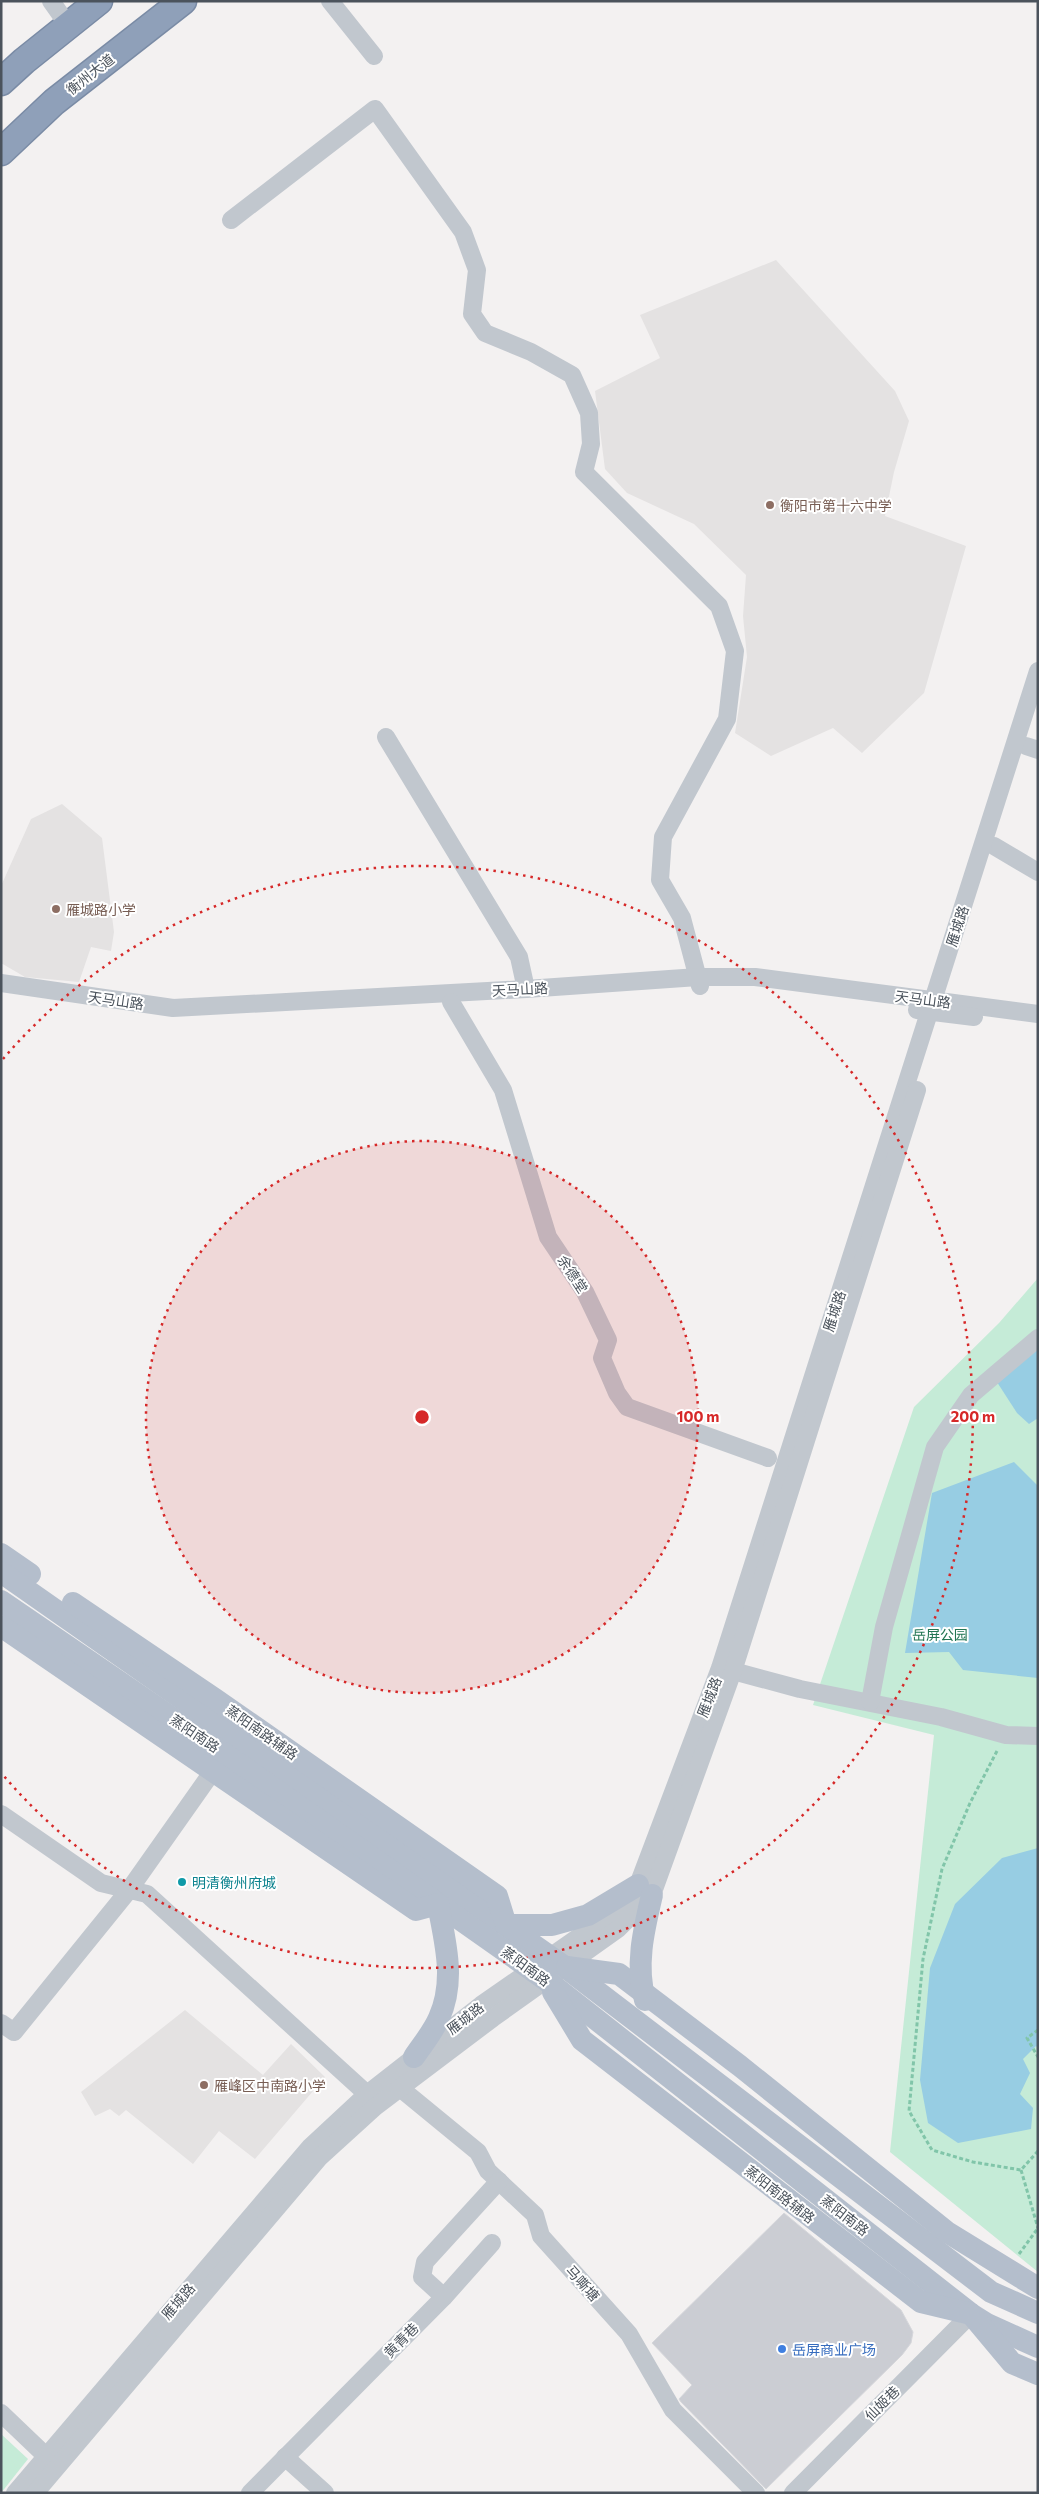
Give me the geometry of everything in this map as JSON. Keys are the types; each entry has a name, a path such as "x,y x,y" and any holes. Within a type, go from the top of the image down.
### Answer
{"highway":[{"path":"1,82 99,1"},
{"name":"衡州大道","path":"1,152 54,102 183,1"}],"main road":[{"name":"蒸阳南路辅路","path":"1,1554 215,1699 497,1896 506,1924"},
{"name":"蒸阳南路","path":"1,1572 558,1961 984,2287 1038,2312"},
{"name":"蒸阳南路","path":"1,1600 219,1763 438,1904 539,1975 971,2314 987,2324 1038,2347"},
{"path":"1,1626 219,1763"},
{"path":"506,1924 552,1925 588,1916 645,1890 642,1940 643,1992 651,2021 661,2040"},
{"path":"414,2058 439,2019 447,1991 449,1958 438,1904"},
{"path":"558,1961 619,1974 740,2066 947,2232 1038,2288"},
{"path":"971,2314 1012,2363 1038,2374"}],"street":[{"path":"51,1 68,26"},
{"path":"330,1 374,56"},
{"path":"231,220 375,110 463,232 477,270 472,314 485,333 531,352 572,376 589,413 591,444 584,472 719,606 735,651 727,719 663,837 660,880 682,918 699,981"},
{"name":"雁城路","path":"35,2493 320,2157 375,2107 539,1975 558,1961 618,1929 645,1890 733,1671 1038,671"},
{"name":"雁城路","path":"645,1890 720,1668 937,1007 994,846 1032,748 1038,708"},
{"path":"386,737 519,957 526,989"},
{"path":"994,846 1038,872"},
{"name":"天马山路","path":"1,990 173,1016 451,1002 699,981"},
{"name":"天马山路","path":"1,983 173,1008 699,981 937,1007 1038,1014"},
{"name":"余德堂","path":"451,1002 503,1090 548,1237 585,1292 608,1340 602,1358 617,1393 627,1407 768,1458"},
{"name":"天马山路","path":"937,1007 1038,1025"},
{"path":"870,1702 884,1628 935,1446 971,1395 1038,1338"},
{"path":"733,1671 800,1689 941,1717 1006,1735 1038,1736"},
{"path":"1,2023 14,2032 128,1890 219,1763"},
{"path":"1,1814 101,1883 147,1894 367,2094"},
{"name":"雁城路","path":"15,2493 310,2147 367,2094 481,2005 539,1975"},
{"name":"马嘶塘","path":"400,2088 478,2152 488,2171 535,2214 541,2236 629,2334 673,2410 756,2493"},
{"path":"444,2296 422,2277 425,2262 499,2181"},
{"name":"黄青巷","path":"250,2493 444,2296 492,2243"},
{"name":"仙姬巷","path":"796,2492 971,2314"},
{"path":"1,2413 46,2456"},
{"path":"285,2457 324,2493"}],"path":[{"path":"1006,1735 970,1803 942,1869 923,1959 909,2111 932,2150 973,2162 1021,2170"},
{"path":"1038,2030 1027,2038 1038,2057"},
{"path":"1021,2170 1038,2151"},
{"path":"1021,2170 1038,2228"}],"shaded area":[{"name":"衡阳市第十六中学","path":"776,260 895,391 909,421 894,472 885,516 966,546 924,693 862,753 833,728 771,756 735,733 747,657 743,616 746,575 694,524 627,493 605,469 595,391 660,358 640,315"},
{"name":"雁城路小学","path":"62,804 102,838 114,932 111,951 91,947 79,982 25,977 1,963 1,886 31,819"},
{"name":"雁峰区中南路小学","path":"185,2010 263,2075 291,2044 325,2077 255,2159 219,2131 193,2164 126,2110 119,2116 110,2109 95,2116 81,2092"}],"green space":[{"name":"岳屏公园","path":"1038,1278 1038,2272 890,2152 934,1735 813,1705 914,1407 999,1323"},
{"path":"1,2434 28,2459 1,2493"}],"water":[{"path":"1038,1342 1038,1418 1029,1424 1017,1413 995,1379"},
{"path":"1014,1462 1038,1486 1038,1678 963,1670 949,1652 905,1653 932,1493"},
{"path":"1038,1848 1038,2048 1036,2046 1023,2059 1030,2073 1020,2094 1033,2108 1031,2129 958,2143 928,2123 920,2080 930,1968 955,1904 1002,1858"}],"building":[{"name":"岳屏商业广场","path":"784,2213 901,2310 913,2332 911,2343 902,2355 766,2489 681,2402 679,2399 692,2385 652,2343"}],"place":[{"name":"衡阳市第十六中学","path":"770,505"},
{"name":"雁城路小学","path":"56,909"},
{"name":"明清衡州府城","path":"182,1882"},
{"name":"雁峰区中南路小学","path":"204,2085"},
{"name":"岳屏商业广场","path":"782,2349"}]}
